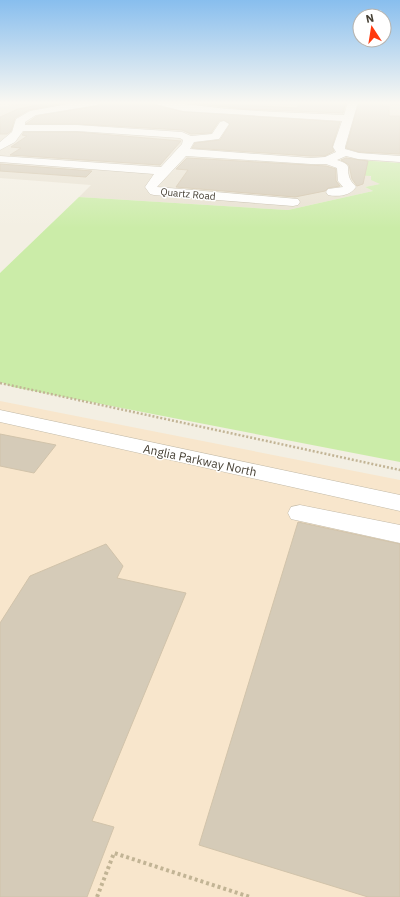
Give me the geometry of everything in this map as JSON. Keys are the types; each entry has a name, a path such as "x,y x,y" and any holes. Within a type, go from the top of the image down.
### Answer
{"street":[{"name":"Quartz Road","path":"188,144 182,152 163,171 151,187 154,191 293,202"},
{"path":"340,144 339,147 343,153"},
{"path":"182,152 303,161 327,160 343,153 358,156 400,159"},
{"path":"0,159 163,171"},
{"path":"327,160 343,166 344,181 350,187 345,191 332,192"},
{"name":"Anglia Parkway North","path":"0,416 400,502"},
{"path":"300,513 400,534"}],"path":[{"path":"0,383 400,470"},
{"path":"97,897 114,853 250,897"}],"shaded area":[{"path":"0,144 400,144 400,163 360,161 371,177 381,184 365,187 373,191 288,210 79,197 91,185 0,178"},
{"path":"0,401 400,480 400,897 0,897"}],"green space":[{"path":"341,160 400,163 400,462 13,387 0,382 0,273 79,197 288,210 373,191 365,187 380,184 371,180 371,176 353,175 349,163"}],"building":[{"path":"16,144 178,144 160,165 10,155 21,148 11,147"},
{"path":"194,144 333,144 332,147 334,151 325,156 311,156 192,148"},
{"path":"347,144 400,144 400,154 359,152 346,148"},
{"path":"187,158 326,166 336,169 336,181 340,186 328,188 325,191 295,197 176,187 188,170 176,169"},
{"path":"346,158 368,161 363,184 357,186 352,179 349,165 341,160"},
{"path":"0,164 92,171 86,177 0,171"},
{"path":"0,434 56,445 34,473 0,466"},
{"path":"298,522 400,544 400,897 368,897 199,845"},
{"path":"106,544 123,566 117,578 186,593 92,821 114,827 87,897 0,897 0,623 30,576"}]}
